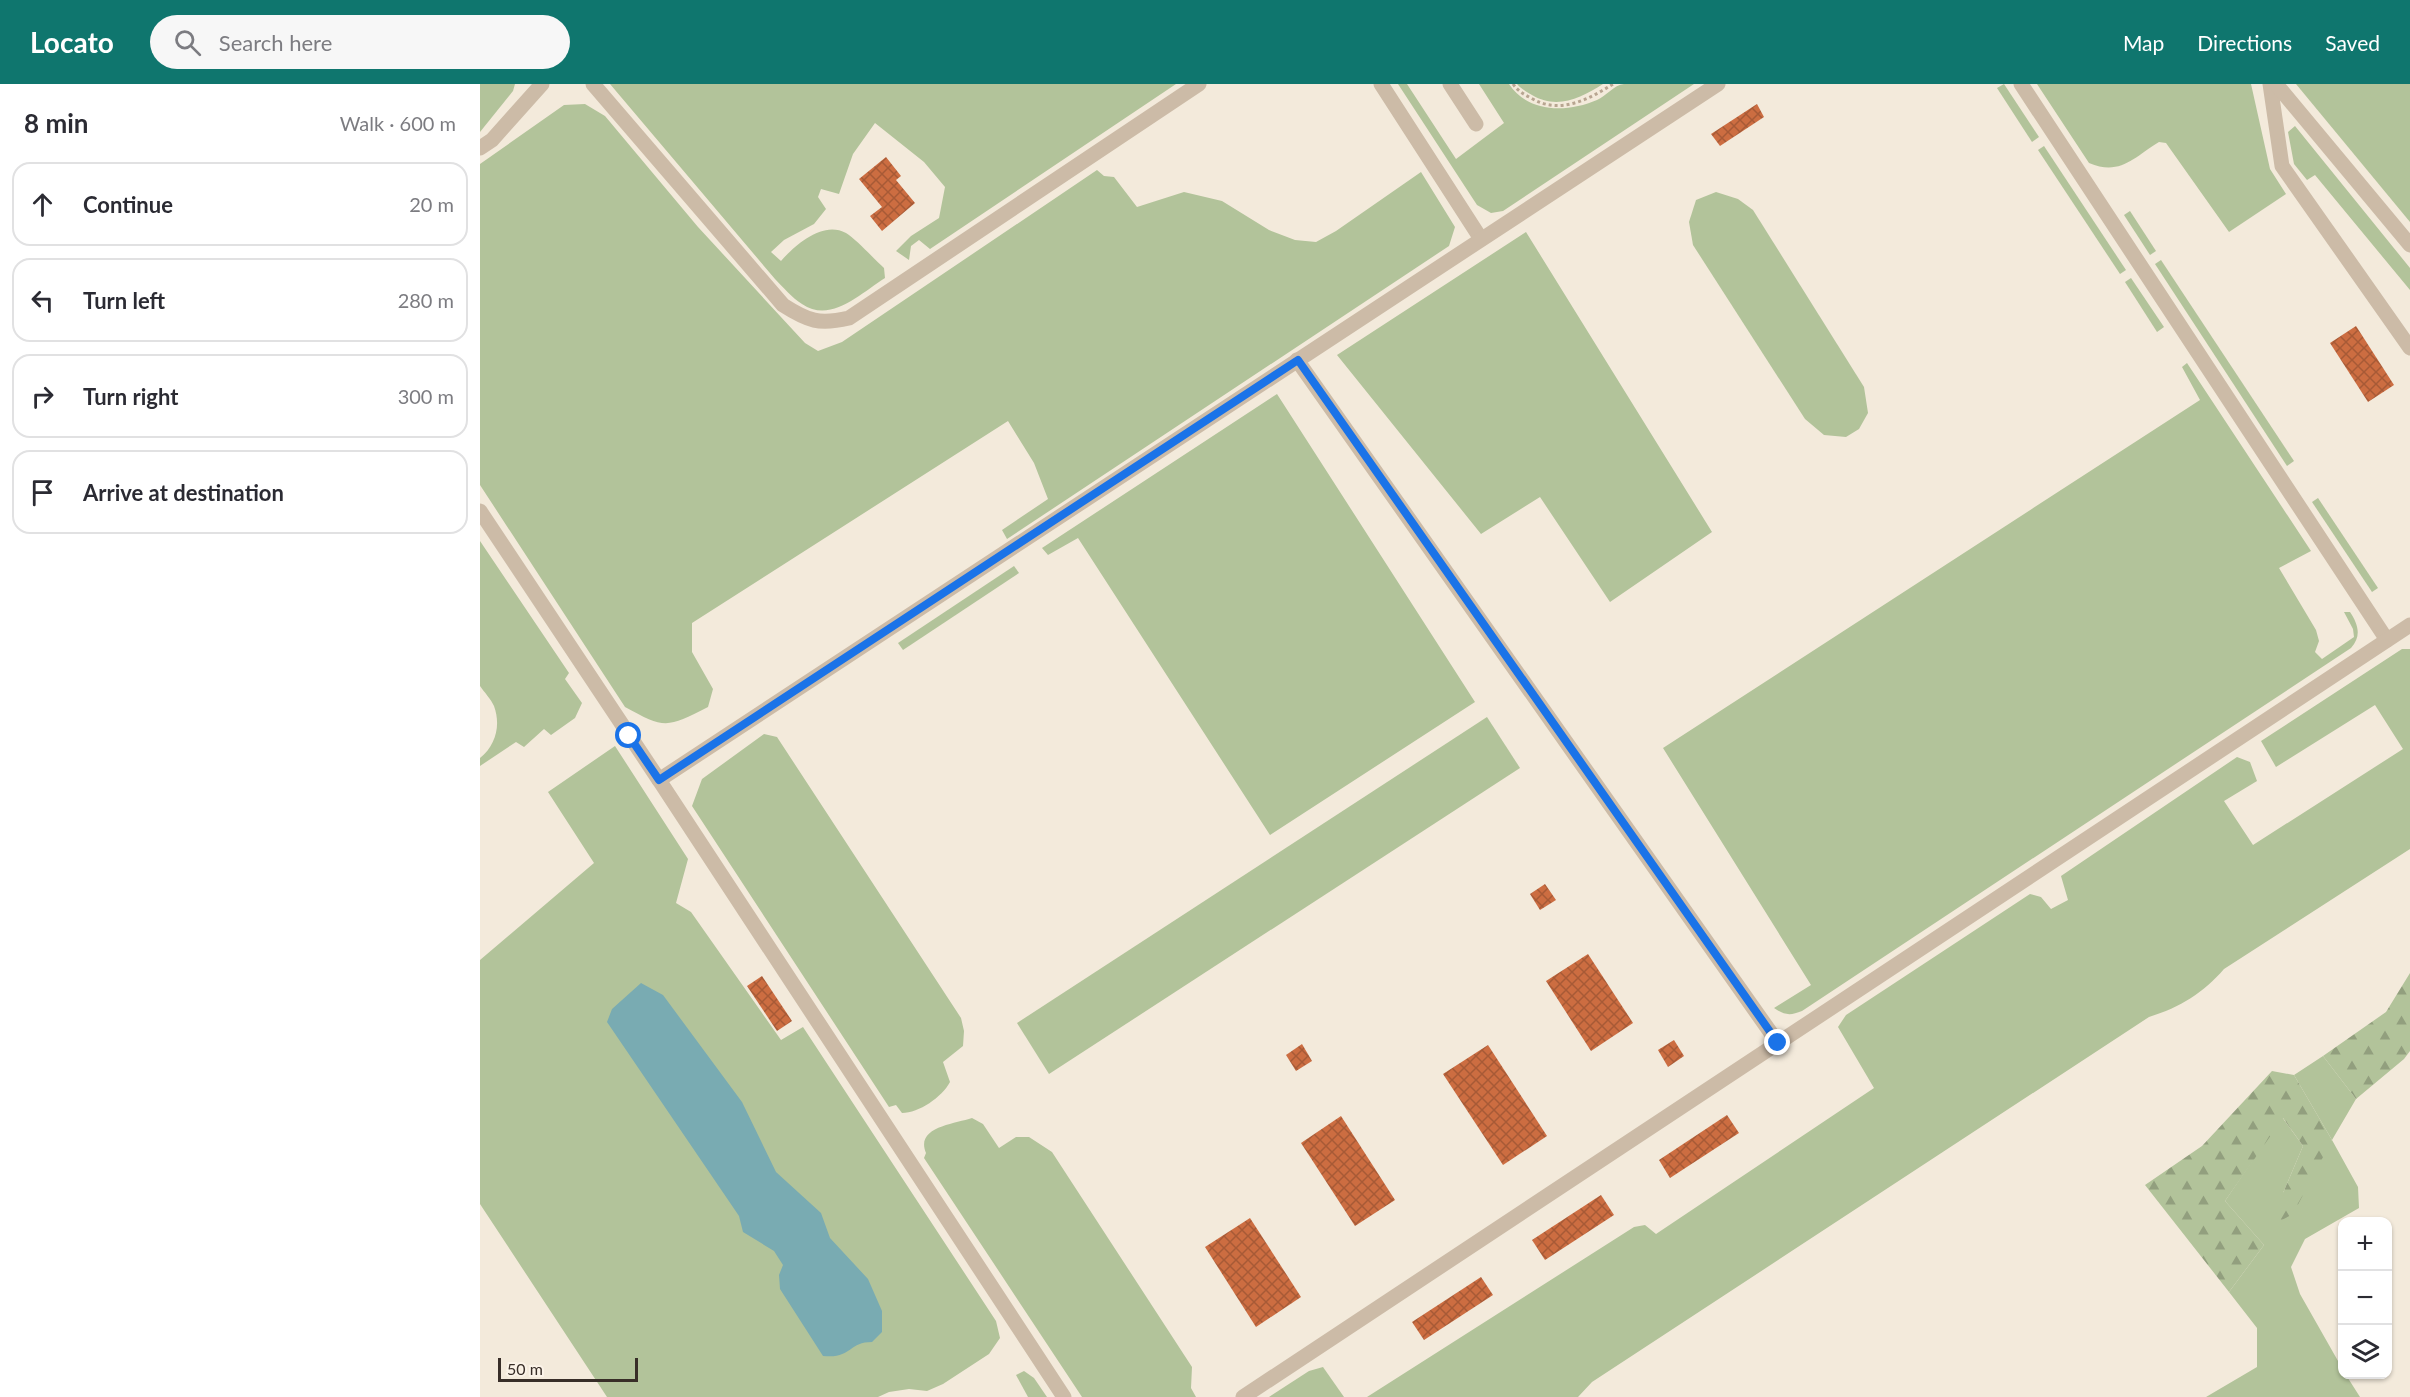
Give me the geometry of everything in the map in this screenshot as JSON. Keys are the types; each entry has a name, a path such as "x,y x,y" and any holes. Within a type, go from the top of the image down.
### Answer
{"lane":[{"path":"480,148 492,140 542,84"},
{"path":"593,84 783,305 805,319 828,323 849,318 1199,84"},
{"path":"1381,84 1481,240"},
{"path":"1450,84 1476,124"},
{"path":"659,780 1718,84"},
{"path":"2021,84 2387,640"},
{"path":"2270,84 2282,166 2410,348"},
{"path":"2276,84 2410,245"},
{"path":"1298,360 1778,1043"},
{"path":"480,511 1064,1397"},
{"path":"1243,1397 2410,625"}],"path":[{"path":"1513,84 1517,90 1539,103 1567,106 1592,98 1613,84"}],"green space":[{"path":"480,84 515,84 513,91 480,132"},
{"path":"610,84 1176,84 930,249 919,240 911,246 909,260 896,251 911,236 939,218 945,187 924,162 875,123 853,154 839,194 821,189 818,197 826,209 814,224 784,240 771,252 781,261 810,236 828,230 837,230 846,233 860,244 884,268 885,278 845,304 835,309 824,310 813,309 791,296"},
{"path":"1398,84 1407,84 1456,159 1504,123 1479,84 1509,84 1527,101 1549,108 1561,108 1597,100 1617,86 1624,84 1694,84 1503,211 1491,213 1477,205"},
{"path":"1517,84 1603,84 1577,98 1551,102 1526,92"},
{"path":"2004,84 2039,137 2032,142 1997,88"},
{"path":"2037,84 2251,84 2270,169 2286,194 2229,232 2166,143 2159,142 2134,159 2118,166 2109,167 2089,163"},
{"path":"2296,84 2410,84 2410,222"},
{"path":"585,104 605,116 698,227 805,343 818,351 842,342 1097,170 1104,176 1114,177 1137,207 1184,192 1222,201 1269,230 1295,240 1316,242 1336,231 1421,172 1455,227 1449,246 1007,539 1002,530 1048,499 1034,463 1008,421 692,623 692,652 713,689 708,707 674,722 658,722 625,707 480,485 480,164 564,105"},
{"path":"2295,126 2410,268 2410,290 2315,175 2307,180 2294,164 2288,132"},
{"path":"2044,146 2126,270 2120,274 2038,150"},
{"path":"1716,192 1738,199 1753,210 1864,387 1868,413 1859,429 1846,437 1824,435 1805,419 1693,245 1689,222 1696,200"},
{"path":"2130,211 2156,251 2150,255 2124,215"},
{"path":"1526,232 1712,532 1610,602 1540,497 1481,534 1337,355"},
{"path":"2161,260 2294,461 2287,466 2155,264"},
{"path":"2131,278 2164,327 2157,332 2125,282"},
{"path":"2187,363 2311,551 2279,568 2316,630 2319,641 2315,652 2322,659 2354,637 2353,629 2344,612 2350,612 2357,626 2358,634 2354,644 1802,1011 1791,1014 1774,1008 1811,985 1663,748 2200,400 2182,367"},
{"path":"1277,394 1475,702 1270,835 1078,538 1048,555 1042,548"},
{"path":"2318,498 2378,588 2372,592 2312,502"},
{"path":"480,541 569,673 565,679 582,703 575,718 551,735 544,729 524,747 516,742 480,766 480,758 490,747 496,734 497,720 493,703 480,686"},
{"path":"1014,566 1019,573 903,650 898,643"},
{"path":"2402,649 2410,649 2410,849 2224,969 2191,998 2149,1017 1592,1382 1578,1397 1367,1397 1634,1227 1645,1225 1656,1234 1874,1088 1838,1027 1846,1015 2030,894 2041,897 2051,909 2068,900 2061,876 2237,757 2250,762 2257,781 2224,801 2253,845 2403,749 2375,705 2276,767 2261,741"},
{"path":"1487,717 1520,768 1049,1074 1017,1023"},
{"path":"764,734 777,737 961,1018 964,1031 963,1046 943,1062 950,1082 936,1098 916,1110 902,1113 896,1105 889,1107 692,806 702,779"},
{"path":"615,746 688,859 676,903 691,912 781,1040 803,1027 996,1321 1000,1338 989,1354 943,1384 927,1391 909,1389 889,1392 878,1397 607,1397 480,1204 480,960 594,863 548,792"},
{"path":"2410,973 2410,1051 2404,1059 2356,1099 2323,1056 2386,1012"},
{"path":"2323,1056 2356,1099 2332,1140 2294,1075"},
{"path":"2272,1071 2294,1075 2332,1140 2293,1214 2280,1221 2283,1193 2303,1146 2283,1118 2225,1201 2264,1245 2229,1292 2145,1185 2202,1146"},
{"path":"2282,1117 2303,1146 2283,1193 2332,1140 2358,1187 2359,1208 2343,1217 2338,1217 2338,1220 2305,1239 2291,1267 2300,1294 2338,1361 2338,1379 2349,1379 2360,1397 2206,1397 2257,1367 2257,1328 2229,1292 2264,1245 2225,1201"},
{"path":"972,1118 983,1124 999,1148 1016,1137 1029,1137 1052,1152 1192,1367 1191,1388 1196,1397 1082,1397 924,1158 926,1153 924,1144 931,1132"},
{"path":"1323,1367 1344,1397 1269,1397 1309,1371"},
{"path":"1024,1371 1034,1378 1047,1397 1028,1397 1016,1375"}],"water":[{"path":"641,983 663,995 742,1102 776,1172 821,1213 830,1238 868,1279 882,1311 882,1332 872,1342 858,1345 840,1355 823,1356 780,1289 779,1275 783,1265 774,1251 743,1232 739,1216 607,1022 612,1009"}],"building":[{"path":"1757,104 1764,117 1720,146 1711,134"},
{"path":"886,157 901,176 896,180 915,203 882,231 870,216 882,207 859,179"},
{"path":"2356,326 2394,385 2368,402 2330,343"},
{"path":"1545,884 1556,900 1540,910 1530,894"},
{"path":"1588,954 1633,1023 1591,1051 1546,981"},
{"path":"762,976 792,1021 777,1031 747,986"},
{"path":"1674,1040 1684,1056 1668,1067 1658,1050"},
{"path":"1302,1044 1312,1061 1296,1071 1286,1055"},
{"path":"1488,1045 1547,1136 1503,1165 1443,1074"},
{"path":"1727,1115 1739,1133 1670,1178 1659,1160"},
{"path":"1341,1116 1395,1200 1355,1226 1301,1143"},
{"path":"1601,1195 1614,1215 1545,1260 1532,1240"},
{"path":"1250,1218 1301,1297 1256,1327 1205,1247"},
{"path":"1481,1277 1493,1295 1424,1340 1412,1322"}],"route":[{"path":"629,736 659,780 1298,360 1778,1043"}]}
